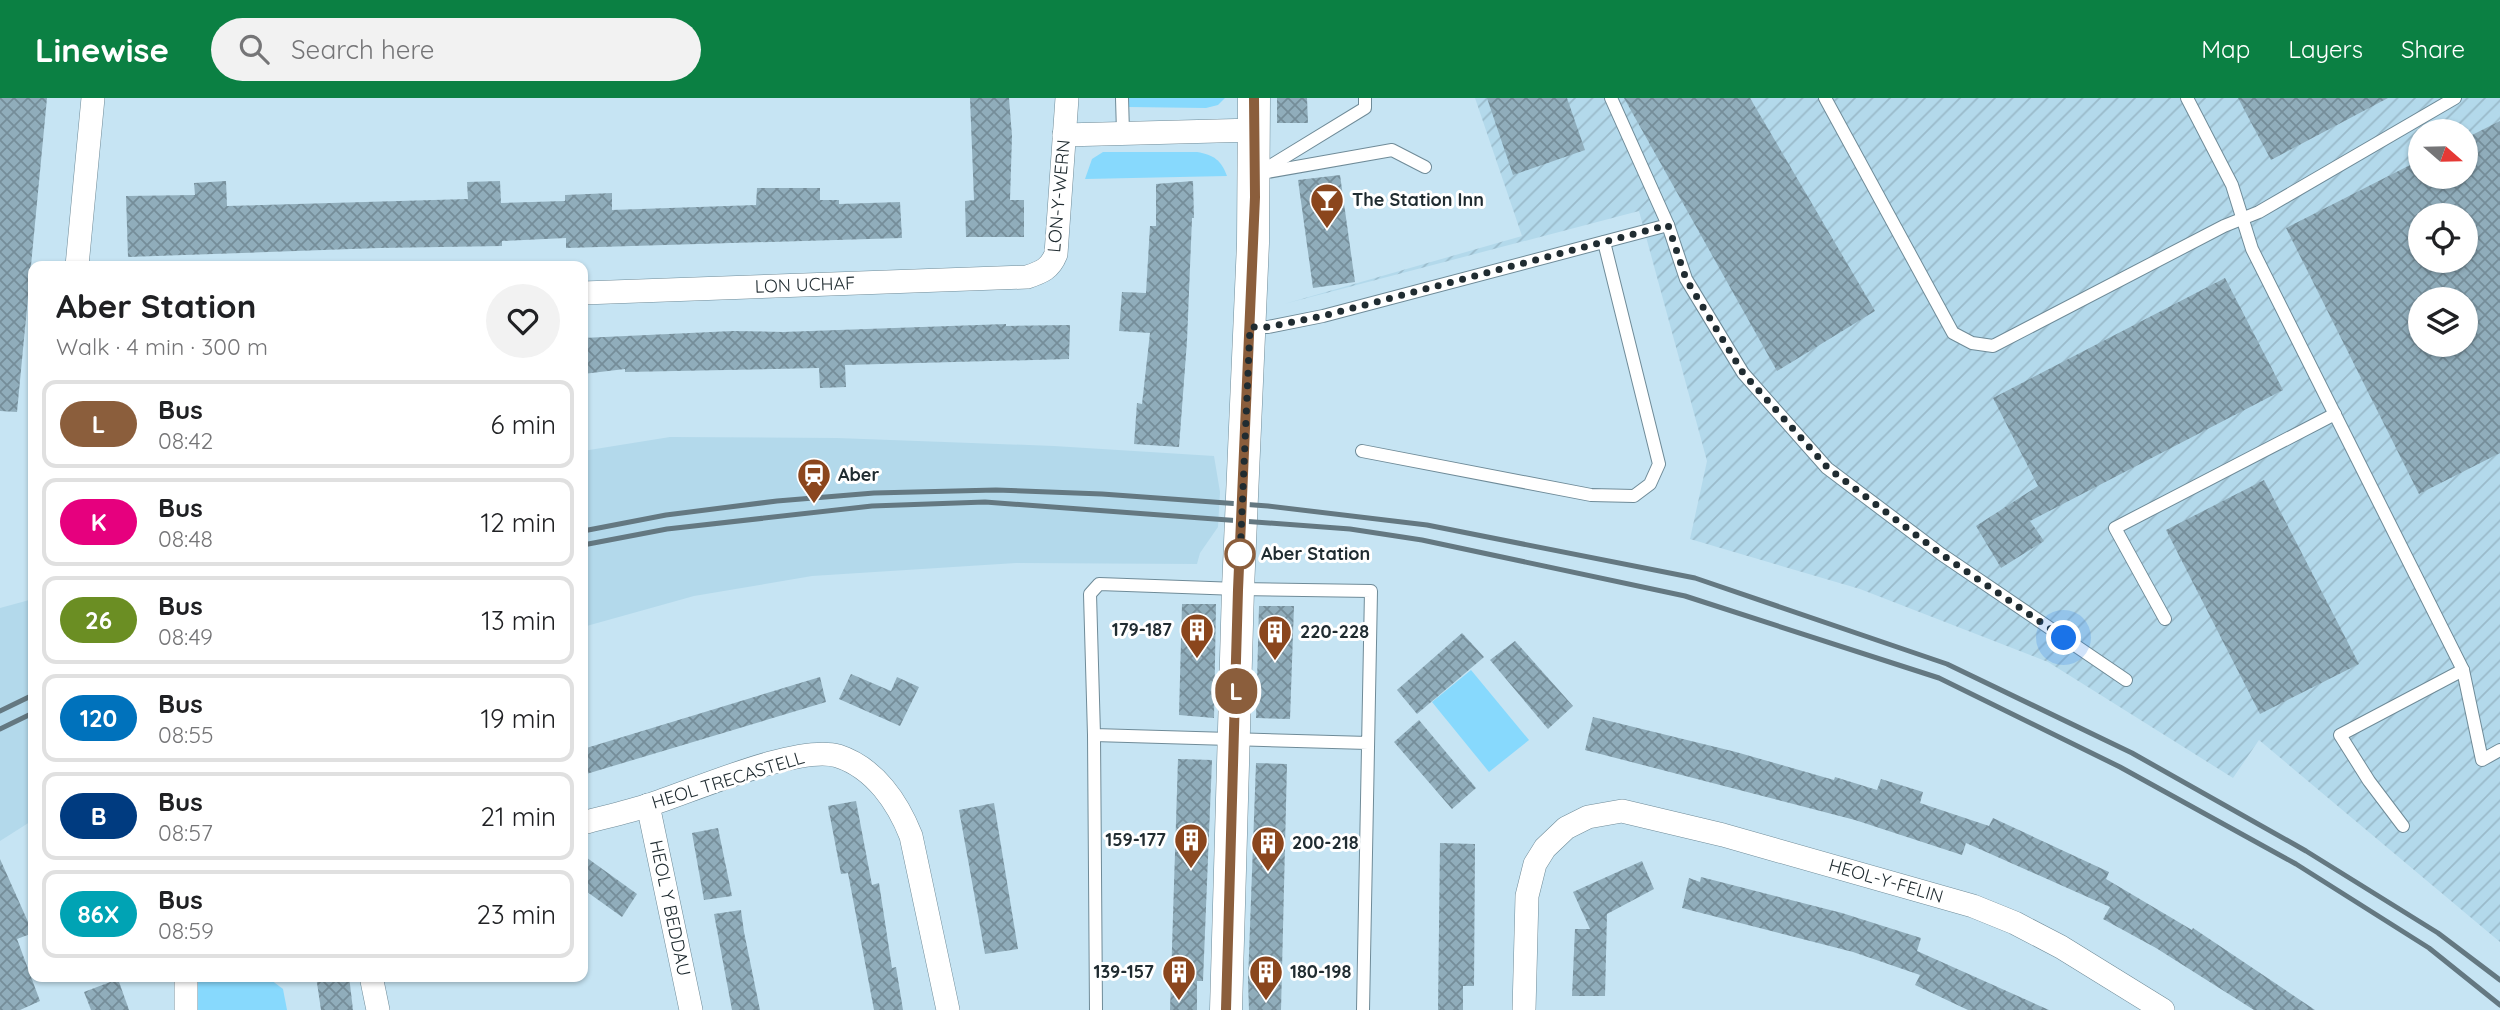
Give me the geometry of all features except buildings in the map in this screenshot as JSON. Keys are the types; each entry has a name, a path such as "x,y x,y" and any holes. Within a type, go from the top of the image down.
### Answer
{"main road":[{"path":"1226,1010 1238,590 1255,174 1254,98"}],"street":[{"path":"77,261 93,98"},
{"name":"LON-Y-WERN","path":"1027,277 1052,265 1056,254 1067,98"},
{"path":"1064,135 1255,130"},
{"name":"LON UCHAF","path":"588,293 1027,277"},
{"name":"HEOL TRECASTELL","path":"588,822 648,805 780,760 809,754 838,756 868,772 901,809 911,836 948,1010"},
{"name":"HEOL Y BEDDAU","path":"648,805 691,1010"},
{"name":"HEOL-Y-FELIN","path":"1524,1010 1527,896 1535,864 1545,848 1566,828 1588,817 1622,811 1875,877 1973,906 2015,923 2061,947 2163,1010"},
{"path":"186,982 186,1010"},
{"path":"373,982 378,1010"}],"lane":[{"path":"1122,98 1123,132"},
{"path":"1255,174 1365,108 1365,98"},
{"path":"1611,98 1668,225 1686,279 1743,373 1828,468 1941,554 2126,680"},
{"path":"1825,98 1953,333 1972,344 1993,346 2224,226 2259,212 2455,98"},
{"path":"2187,98 2232,185 2252,248 2463,670 2482,760 2500,750"},
{"path":"1255,174 1392,150 1425,167"},
{"path":"1250,327 1268,327 1323,316 1668,225"},
{"path":"1362,451 1591,495 1634,496 1650,484 1659,464 1604,242"},
{"path":"2165,619 2115,528 2335,414"},
{"path":"1096,1010 1090,594 1099,584 1238,590 1371,591 1363,1010"},
{"path":"2403,826 2369,781 2340,735 2463,670"},
{"path":"1094,735 1368,743"}],"shaded area":[{"path":"1129,98 1225,98 1218,105 1206,108 1129,107"},
{"path":"1475,98 2500,98 2500,942 2259,740 2233,778 2048,662 1860,589 1690,539 1707,461 1639,211 1284,304 1522,236"},
{"path":"1103,152 1197,152 1216,159 1227,176 1085,179 1092,159"},
{"path":"670,437 837,438 1054,446 1214,456 1220,492 1218,527 1200,553 1197,564 1016,563 812,576 694,596 588,626 588,450"},
{"path":"28,600 28,823 0,841 0,608"},
{"path":"1471,670 1529,740 1489,772 1432,702"},
{"path":"186,982 274,982 283,989 287,1010 186,1010"}],"railway":[{"path":"588,530 666,515 777,501 874,493 996,490 1102,494 1268,506 1427,525 1695,578 1947,664 2132,753 2306,851 2438,933 2500,980"},
{"path":"588,544 667,529 872,506 985,502 1350,529 1422,540 1685,596 1939,678 2120,767 2296,864 2429,948 2500,1005"},
{"path":"0,711 28,697"},
{"path":"0,729 28,715"}],"bus line":[{"name":"L","path":"1226,1010 1238,590 1255,197 1254,98"}],"place":[{"name":"The Station Inn","path":"1327,230"},
{"name":"Aber","path":"814,505"},
{"name":"Aber Station","path":"1240,554"},
{"name":"179-187","path":"1197,660"},
{"name":"220-228","path":"1275,662"},
{"name":"159-177","path":"1191,870"},
{"name":"200-218","path":"1268,873"},
{"name":"139-157","path":"1179,1002"},
{"name":"180-198","path":"1266,1002"}],"route":[{"path":"1240,554 1240,558 1250,327 1268,327 1323,316 1668,225 1686,279 1743,373 1828,468 1941,554 2064,638"}]}
